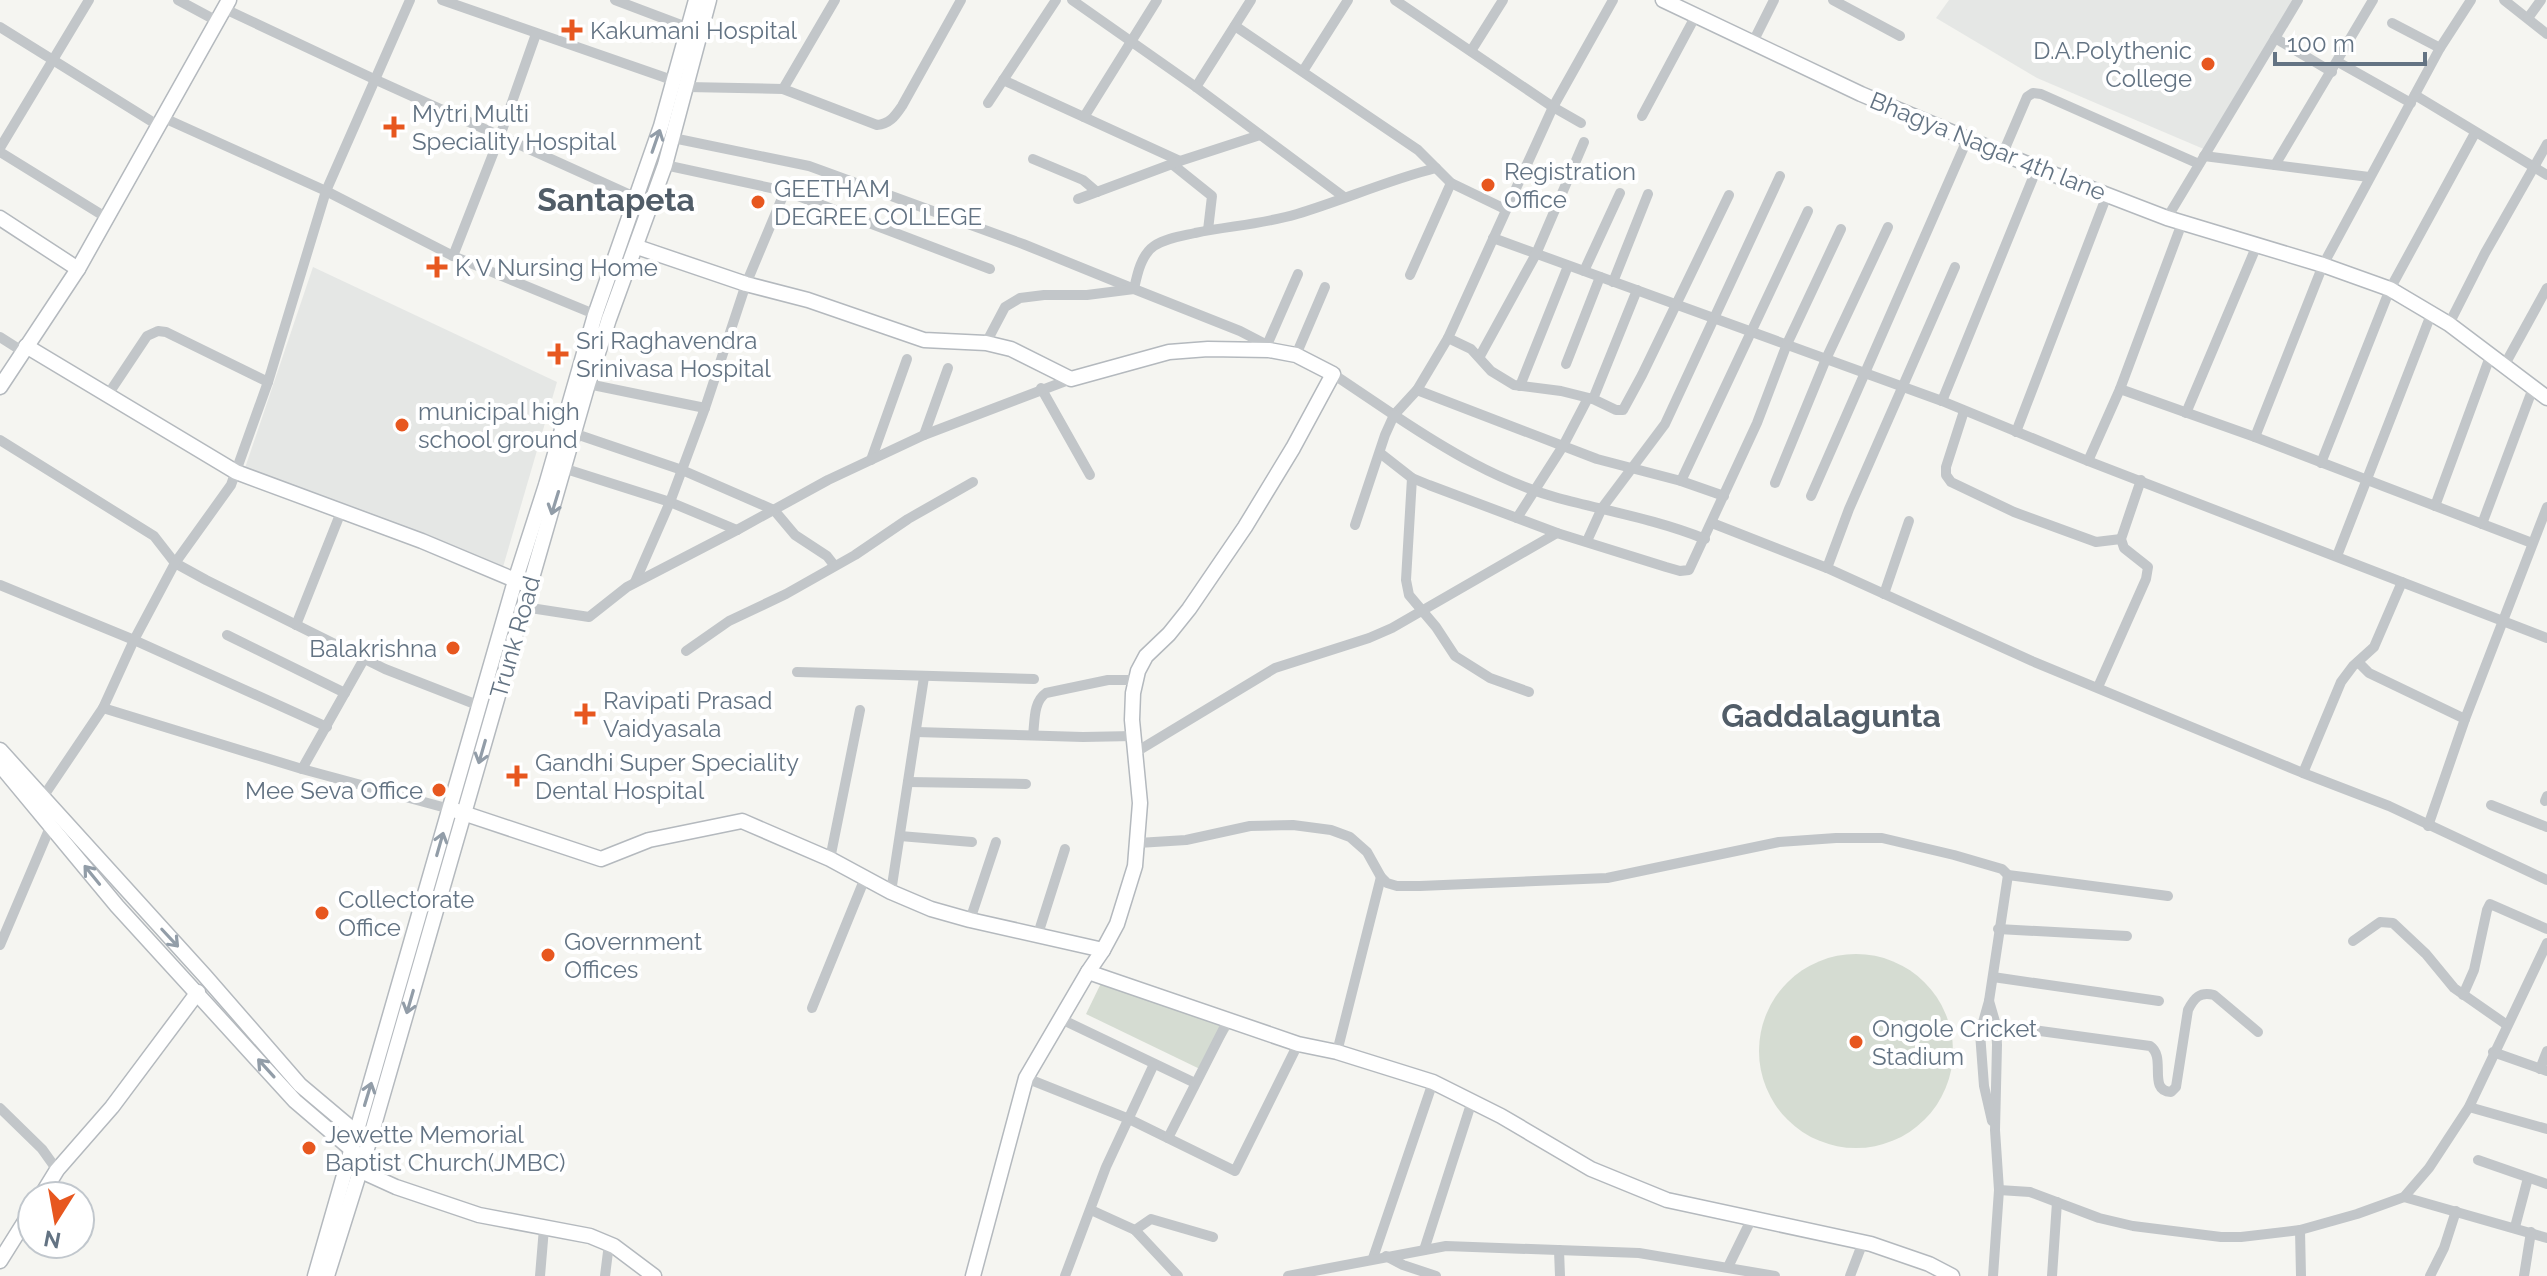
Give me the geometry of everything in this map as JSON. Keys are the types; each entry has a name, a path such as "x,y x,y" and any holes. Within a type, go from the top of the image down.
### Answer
{"street":[{"path":"89,0 0,150 107,218"},
{"path":"178,0 224,10 635,197"},
{"path":"43,797 103,708 134,640 175,563 231,485 268,382 326,191 410,0"},
{"path":"442,0 681,84 783,89 877,125 889,122 902,106 961,0"},
{"path":"615,0 689,28"},
{"path":"315,1276 364,1136 457,811 480,706 523,583 546,485 602,317 620,242 681,84 696,0"},
{"name":"Trunk Road","path":"457,811 524,607 523,583 566,469 602,317 637,247 665,165 673,138 681,84 709,0"},
{"path":"783,89 835,0"},
{"path":"988,103 1056,0"},
{"path":"1072,0 1344,197"},
{"path":"1084,117 1157,0"},
{"path":"1196,87 1251,0"},
{"path":"1303,71 1348,0"},
{"path":"1395,0 1581,123"},
{"path":"1355,525 1394,415 1417,390 1448,338 1553,107 1613,0"},
{"name":"Bhagya Nagar 4th lane","path":"1663,0 1752,44 2037,168 2167,218 2323,265 2390,289 2432,312 2547,398"},
{"path":"1752,44 1774,0"},
{"path":"1833,0 1900,36"},
{"path":"2167,218 2298,0"},
{"path":"2275,165 2373,0"},
{"path":"2255,437 2323,265 2440,48 2471,0"},
{"path":"2504,0 2547,34"},
{"path":"2528,18 2541,0"},
{"path":"1471,51 1500,1"},
{"path":"0,387 78,269 224,10"},
{"path":"1642,116 1695,17"},
{"path":"2392,23 2440,48"},
{"path":"1235,26 1418,150 1451,183 1505,209"},
{"path":"0,27 162,122 326,191 453,256 602,317"},
{"path":"453,256 536,34"},
{"path":"2275,38 2413,99 2547,175"},
{"path":"1003,80 1176,163 1212,196 1208,230"},
{"path":"2003,153 2027,97 2033,93 2202,160 2275,165 2369,177"},
{"path":"2321,463 2390,289 2475,133"},
{"path":"1078,199 1260,135"},
{"path":"673,138 809,166 1023,244 1240,331 1268,347 1296,355 1333,374 1465,459 1500,477 1534,490 1673,527 1705,539"},
{"path":"1811,496 1967,140"},
{"path":"1480,356 1536,254 1584,142"},
{"path":"2449,324 2547,144"},
{"path":"1033,159 1083,180 1097,192"},
{"path":"665,165 785,191 990,269"},
{"path":"1134,289 1139,269 1154,246 1179,236 1273,221 1436,168"},
{"path":"1942,401 2037,168"},
{"path":"1587,541 1602,508 1665,424 1780,176"},
{"path":"1410,275 1451,183"},
{"path":"635,582 670,502 746,284 785,191"},
{"path":"1584,271 1620,193"},
{"path":"1613,282 1648,194"},
{"path":"1448,338 1471,349 1491,371 1520,386 1591,398 1620,411 1625,407 1729,195"},
{"path":"2016,432 2107,195"},
{"path":"1681,481 1808,211"},
{"path":"0,218 78,269"},
{"path":"2088,461 2120,389 2182,223"},
{"path":"1775,483 1826,359 1888,227"},
{"path":"1380,453 1412,478 1517,518 1680,571 1689,570 1757,423 1787,344 1841,229"},
{"path":"1493,238 1903,386 2088,461 2547,638"},
{"path":"620,242 746,284 808,300 924,340 986,343 1011,349 1071,379"},
{"path":"2186,413 2257,245"},
{"path":"1520,386 1568,266"},
{"path":"1827,568 1849,509 1955,267"},
{"path":"1268,347 1298,274"},
{"path":"1566,364 1600,277"},
{"path":"1296,355 1325,287"},
{"path":"2504,366 2547,288"},
{"path":"986,343 1005,307 1020,298 1134,289"},
{"path":"1517,518 1591,398 1637,290"},
{"path":"2337,556 2432,312"},
{"path":"107,396 147,336 158,331 166,332 268,382"},
{"path":"0,337 236,472 422,541 523,583"},
{"path":"524,607 589,617 635,582 828,480 924,435 1041,388 1169,352 1268,347"},
{"path":"2435,506 2491,354"},
{"path":"871,460 907,359"},
{"path":"924,435 948,368"},
{"path":"973,1276 1026,1078 1103,950 1125,901 1135,866 1140,803 1132,720 1135,680 1146,656 1176,626 1245,527 1333,374"},
{"path":"588,384 705,408"},
{"path":"1041,388 1090,475"},
{"path":"2482,524 2533,388"},
{"path":"2120,389 2532,543"},
{"path":"1417,390 1563,446 1724,496"},
{"path":"1964,411 1946,467 1946,475 1951,482 2014,512 2096,542 2121,539"},
{"path":"576,434 682,470 774,510 795,535 827,556 834,565"},
{"path":"0,440 154,536 175,563 364,659 480,706"},
{"path":"566,469 670,502 737,530"},
{"path":"1412,478 1406,580 1409,595 1455,656 1490,678 1529,692"},
{"path":"2098,687 2146,579 2148,567 2124,548 2121,539 2141,480"},
{"path":"686,651 729,621 786,594 855,555 908,519 973,482"},
{"path":"2428,826 2465,719 2547,507"},
{"path":"296,625 341,512"},
{"path":"1884,594 1909,521"},
{"path":"1712,523 1827,568 2032,661 2389,806 2547,880"},
{"path":"916,732 1033,735 1135,744 1275,668 1392,628 1557,533"},
{"path":"2303,773 2341,682 2374,647 2402,582"},
{"path":"0,585 134,640 327,727"},
{"path":"227,635 345,693"},
{"path":"302,769 364,659"},
{"path":"2358,662 2369,673 2465,719"},
{"path":"797,672 1034,679"},
{"path":"891,892 924,677"},
{"path":"1033,735 1037,704 1046,693 1108,680 1135,680"},
{"path":"103,708 302,769 457,811 601,859 649,840 742,821 830,859 891,892 931,909 1103,950"},
{"path":"830,859 860,710"},
{"path":"0,750 300,1085 364,1136"},
{"path":"0,765 117,906 307,1113 356,1161 396,1187 479,1215 590,1236 609,1244 654,1276"},
{"path":"908,782 1026,784"},
{"path":"2491,805 2547,827"},
{"path":"0,945 51,825"},
{"path":"1138,843 1186,840 1250,826 1293,825 1318,829 1350,837 1367,852 1381,877 1397,886 1607,878 1779,842 1882,838 2002,869 2008,875 2168,896"},
{"path":"900,836 972,842"},
{"path":"970,920 996,842"},
{"path":"1038,934 1065,849"},
{"path":"1995,1130 1985,1095 1980,1033 1989,1001 2008,875"},
{"path":"1337,1052 1381,877"},
{"path":"812,1008 865,878"},
{"path":"2463,995 2474,970 2490,904 2547,929"},
{"path":"2353,941 2380,922 2393,923 2426,954 2447,981 2507,1025"},
{"path":"1998,929 2127,936"},
{"path":"1999,1190 2030,1192 2099,1218 2133,1226 2178,1233 2241,1237 2300,1230 2404,1197 2429,1168 2469,1107 2547,943"},
{"path":"1088,972 1298,1044 1337,1052 1433,1082 1591,1169 1667,1200 1863,1242 1929,1264 1952,1276"},
{"path":"1993,977 2159,1001"},
{"path":"51,1180 112,1107 198,992"},
{"path":"1996,1025 2150,1046 2158,1054 2159,1085 2166,1093 2176,1087 2188,1010 2199,995 2214,995 2258,1032"},
{"path":"1989,1001 1996,1025 1995,1130 1999,1190 1993,1276"},
{"path":"1061,1019 1195,1083"},
{"path":"1168,1138 1228,1020"},
{"path":"1026,1078 1129,1119 1235,1171 1298,1044"},
{"path":"2493,1052 2543,1070 2547,1051"},
{"path":"1065,1276 1106,1167 1154,1064"},
{"path":"1373,1258 1433,1082"},
{"path":"1424,1250 1472,1101"},
{"path":"2469,1107 2547,1129"},
{"path":"0,1108 42,1149 57,1170"},
{"path":"2478,1160 2547,1184"},
{"path":"327,1276 356,1161"},
{"path":"2515,1227 2528,1178"},
{"path":"2404,1197 2547,1238"},
{"path":"2052,1276 2057,1202"},
{"path":"1091,1210 1135,1230 1178,1276"},
{"path":"2430,1276 2444,1248 2456,1211"},
{"path":"1728,1267 1752,1218"},
{"path":"1135,1230 1151,1219 1213,1237"},
{"path":"540,1276 544,1228"},
{"path":"2300,1230 2301,1276"},
{"path":"2524,1276 2531,1232"},
{"path":"2,1256 16,1235"},
{"path":"1850,1276 1863,1242"},
{"path":"605,1276 609,1244"},
{"path":"1288,1276 1446,1246 1639,1253 1773,1276"},
{"path":"1559,1250 1560,1276"},
{"path":"1386,1256 1436,1276"}],"shaded area":[{"path":"1949,0 2296,0 2206,150 2037,78 1936,18"},
{"name":"municipal high school ground","path":"313,267 557,382 503,567 245,468"},
{"name":"Ongole Cricket Stadium","path":"1856,954 1893,961 1925,982 1946,1014 1953,1051 1946,1088 1925,1120 1893,1141 1856,1148 1819,1141 1787,1120 1766,1088 1759,1051 1766,1014 1787,982 1819,961"},
{"path":"1106,973 1234,1022 1204,1071 1086,1014"}],"place":[{"name":"Kakumani Hospital","path":"572,30"},
{"name":"D.A.Polythenic College","path":"2208,64"},
{"name":"Mytri Multi Speciality Hospital","path":"394,127"},
{"name":"Registration Office","path":"1488,185"},
{"name":"GEETHAM DEGREE COLLEGE","path":"758,202"},
{"name":"K V Nursing Home","path":"437,267"},
{"name":"Sri Raghavendra Srinivasa Hospital","path":"558,354"},
{"name":"municipal high school ground","path":"402,425"},
{"name":"Balakrishna","path":"453,648"},
{"name":"Ravipati Prasad Vaidyasala","path":"585,714"},
{"name":"Gandhi Super Speciality Dental Hospital","path":"517,776"},
{"name":"Mee Seva Office","path":"439,790"},
{"name":"Collectorate Office","path":"322,913"},
{"name":"Government Offices","path":"548,955"},
{"name":"Ongole Cricket Stadium","path":"1856,1042"},
{"name":"Jewette Memorial Baptist Church(JMBC)","path":"309,1148"}],"district":[{"name":"Santapeta","path":"616,199"},
{"name":"Gaddalagunta","path":"1831,715"}]}
